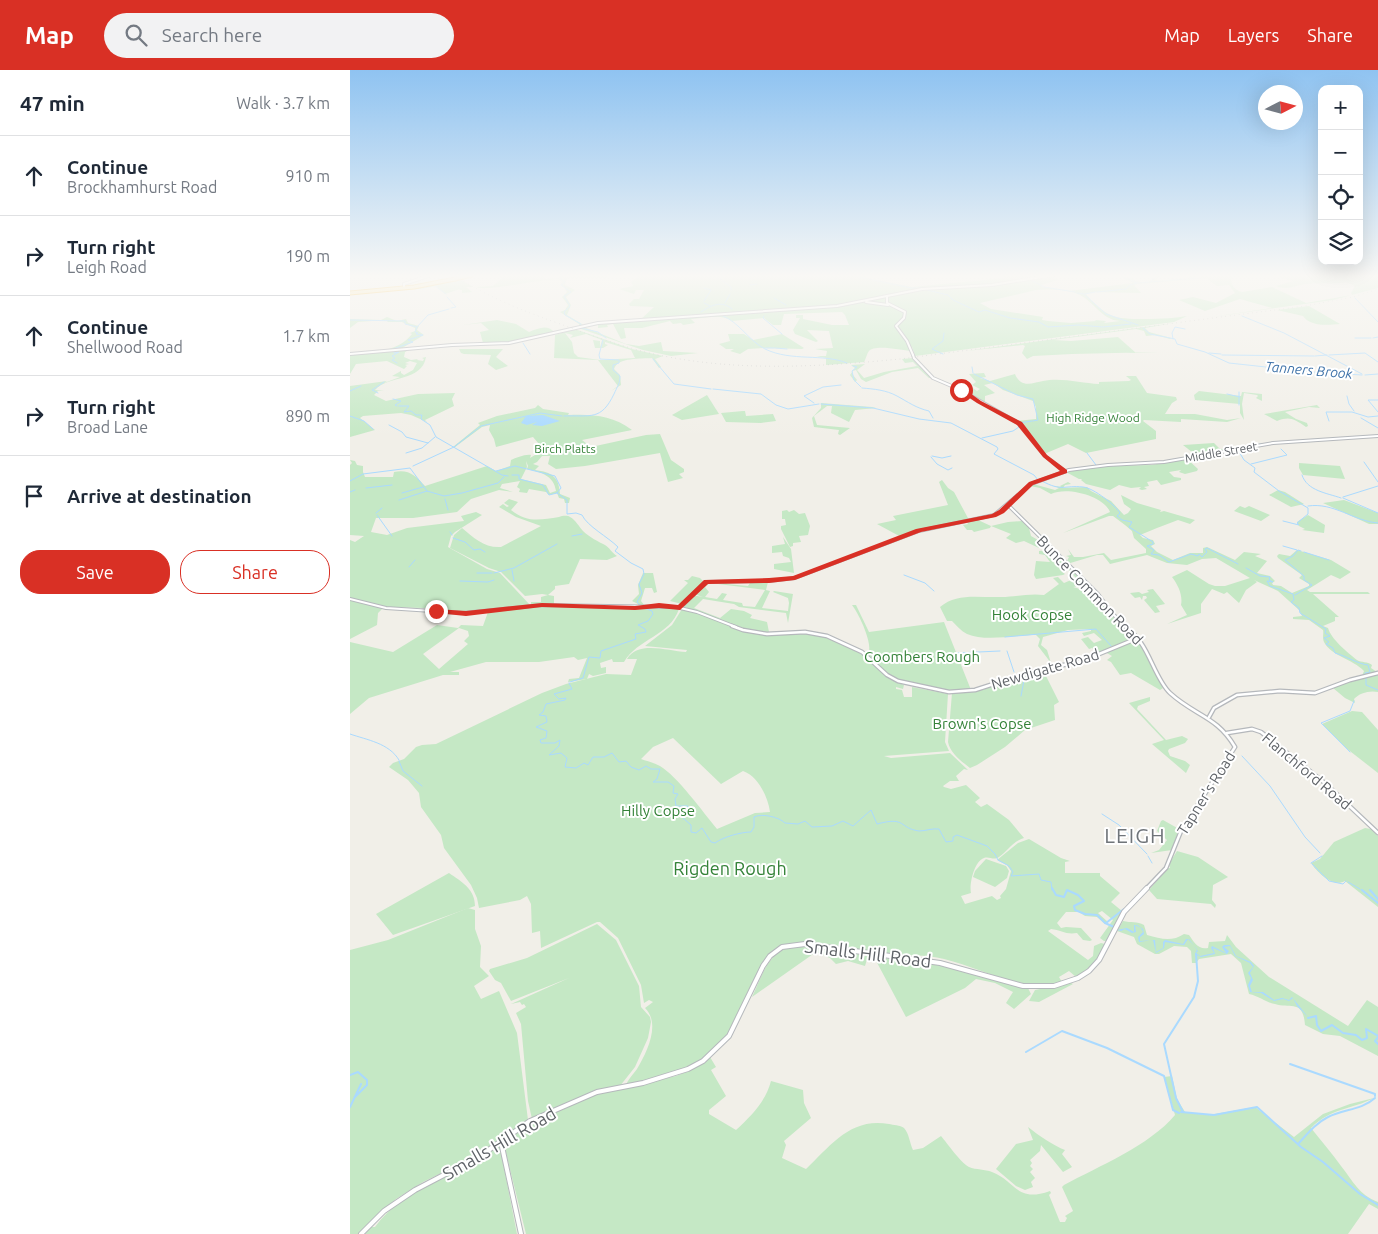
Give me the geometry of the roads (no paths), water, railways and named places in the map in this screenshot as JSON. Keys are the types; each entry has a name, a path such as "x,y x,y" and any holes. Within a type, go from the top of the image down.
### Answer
{"street":[{"path":"350,354 452,345 509,343 574,329"},
{"path":"898,329 907,341 914,356 933,378 961,390 979,402 1019,423 1045,456 1065,472"},
{"name":"Middle Street","path":"1008,505 1031,484 1065,472 1108,465 1164,462 1270,444 1378,436"},
{"path":"681,608 706,582 769,581 802,576 919,531 992,516 1008,505"},
{"name":"Bunce Common Road","path":"1008,505 1081,580 1098,594 1112,612 1138,638 1149,654 1168,692 1195,712 1209,717"},
{"name":"Newdigate Road","path":"350,599 386,608 463,614 542,605 659,606 681,608 743,630 767,634 805,632 827,636 862,652 898,681 949,692 975,690 992,682 1082,661 1138,638"},
{"path":"1209,717 1214,708 1234,696 1280,691 1315,693 1350,680 1378,673"},
{"name":"Tapner's Road","path":"1174,852 1185,824 1235,749 1235,744 1227,733 1209,717"},
{"name":"Flanchford Road","path":"1227,733 1252,730 1261,732 1322,780 1378,833"},
{"name":"Smalls Hill Road","path":"361,1234 384,1211 414,1190 480,1156 530,1121 592,1094 660,1078 688,1069 703,1061 729,1036 765,963 774,953 784,947 805,944 929,960 1016,984 1046,987 1070,982 1089,970 1103,954 1124,912 1166,868 1174,852"},
{"path":"501,1142 521,1234"}],"water":[{"path":"543,415 560,421 542,426 532,425 537,422 527,425 521,423 526,416"},
{"path":"1134,925 1136,932 1132,933 1125,929 1117,930 1127,928 1134,932"},
{"path":"1135,925 1137,925 1143,929 1144,934 1140,937 1140,941 1151,940 1139,942 1138,937 1143,932 1141,928"},
{"path":"1188,939 1184,945 1165,942 1164,948 1156,953 1153,940 1155,940 1156,952 1163,948 1165,940 1183,944"},
{"path":"1230,945 1236,956 1251,962 1254,966 1250,973 1253,980 1250,986 1252,992 1263,992 1274,1000 1282,998 1289,1000 1293,998 1289,1001 1283,999 1274,1001 1261,993 1250,992 1248,985 1251,978 1248,973 1253,967 1250,963 1235,956 1230,946 1224,947 1229,951 1227,954 1213,948 1215,954 1201,957 1195,954 1197,949 1196,953 1200,956 1214,953 1211,948 1212,946 1226,953 1222,947"},
{"path":"1293,999 1308,1017 1297,1006"}],"waterway":[{"path":"393,349 413,342 408,340 423,335 416,334 418,333 415,332 416,329"},
{"path":"587,329 598,332 606,338"},
{"path":"741,329 759,346 775,353 796,357 828,358 847,363"},
{"path":"776,329 782,334"},
{"name":"Tanners Brook","path":"1145,329 1150,334 1173,339"},
{"path":"1173,339 1174,329"},
{"path":"1275,329 1326,355"},
{"path":"943,354 932,349 943,341 944,333"},
{"path":"1373,338 1378,337"},
{"path":"1355,338 1371,338"},
{"name":"Tanners Brook","path":"1173,339 1177,344 1205,352 1229,363 1312,372 1362,375"},
{"path":"564,416 588,416 600,413 614,394 620,376 613,370 613,365 619,363 619,360 600,359 599,355 603,340"},
{"path":"523,343 530,354"},
{"path":"765,348 774,348"},
{"path":"775,348 787,349"},
{"path":"394,351 394,353 399,352 392,356 395,358 392,360 397,363"},
{"name":"Tanners Brook","path":"1209,353 1221,354"},
{"path":"1329,355 1365,353 1378,362"},
{"path":"1222,355 1314,356"},
{"path":"1315,356 1326,355"},
{"path":"1326,355 1362,374"},
{"path":"653,359 674,384 711,389"},
{"path":"853,366 857,367 852,371 854,380 861,387"},
{"path":"972,367 973,373"},
{"path":"974,374 1017,395 1033,399 1038,420 1033,421"},
{"name":"Tanners Brook","path":"1365,375 1378,374"},
{"path":"378,393 372,390 384,382"},
{"path":"814,403 804,396 823,387 841,385"},
{"path":"350,391 361,386"},
{"path":"862,388 893,394 916,407 929,411 933,418"},
{"path":"713,389 761,394 776,405 788,409 819,404"},
{"path":"1239,392 1239,397"},
{"path":"1227,394 1239,397"},
{"path":"1347,396 1349,404 1354,411"},
{"path":"1239,397 1239,405"},
{"path":"393,399 401,401 395,405 397,406"},
{"path":"1378,400 1368,400 1378,412"},
{"path":"821,404 873,408 919,419 951,423 997,447 998,449 994,454 1034,475 1038,480"},
{"path":"399,406 409,406 404,412 411,411 416,415 422,415 421,419 430,425 436,437 454,447"},
{"path":"1329,421 1326,412 1352,412 1368,417 1378,416"},
{"path":"454,447 481,426 540,413 562,416"},
{"path":"350,416 364,421 373,429"},
{"path":"1361,418 1378,428"},
{"path":"1020,423 1032,421"},
{"path":"982,438 1013,431 1019,427 1017,424"},
{"path":"389,425 402,432 406,437 428,443"},
{"path":"428,443 435,437"},
{"path":"406,453 422,448 428,443"},
{"path":"1236,448 1261,444"},
{"path":"413,466 454,447"},
{"path":"454,447 502,475 508,476"},
{"path":"1251,464 1287,455 1281,449"},
{"path":"1238,450 1244,460 1255,468 1254,472 1279,491 1308,508 1308,514 1297,523 1299,525 1283,521"},
{"path":"1087,453 1096,465"},
{"path":"932,456 942,458 951,456"},
{"path":"931,457 937,464 948,470 952,468"},
{"path":"1364,462 1378,482"},
{"path":"496,471 515,466 555,476 561,488 557,493"},
{"path":"350,481 363,474 410,468 427,491"},
{"path":"512,475 519,475 519,479 543,485 549,495 557,493"},
{"path":"1302,475 1308,485 1313,488 1341,498"},
{"path":"427,491 444,496 462,493 498,483 504,477"},
{"path":"1042,481 1059,487 1088,488 1098,494 1118,510 1120,513 1117,516 1122,520 1132,522 1129,527 1153,542 1153,544 1147,546 1154,550 1151,554 1159,555 1169,562 1191,554 1198,556 1199,554 1202,557 1207,552 1205,549 1207,548 1238,564"},
{"path":"366,488 392,485"},
{"path":"1343,497 1378,486"},
{"path":"402,493 423,487"},
{"path":"350,492 355,490"},
{"path":"399,500 427,491"},
{"path":"557,493 567,500 567,514 576,513 582,515 588,523 618,547 615,551 643,569 644,574 639,584 642,593 637,602 642,607 652,611 653,614 648,621 638,625 645,629 646,632 635,634 636,639 601,651 600,658 589,657 583,678 570,682"},
{"path":"1343,498 1378,513"},
{"path":"445,499 448,510"},
{"path":"1308,506 1335,509 1369,522 1378,523"},
{"path":"376,513 382,508"},
{"path":"377,515 392,536"},
{"path":"572,536 582,534"},
{"path":"453,538 465,542 474,550 480,549 485,552"},
{"path":"494,573 514,568 557,544"},
{"path":"1283,546 1297,550"},
{"path":"1295,595 1312,585 1304,580 1304,576 1285,560 1293,556 1298,550 1301,551"},
{"path":"1304,552 1329,560"},
{"path":"409,567 415,560"},
{"path":"1246,568 1260,576 1270,577 1269,580 1273,582 1267,581 1270,586 1293,594 1294,600 1291,602 1299,608 1300,613 1326,629 1325,633 1330,636 1324,638 1329,642 1326,644 1333,648 1335,653 1368,665 1370,672 1365,673 1365,675"},
{"path":"512,570 514,581"},
{"path":"477,573 492,573"},
{"path":"904,575 925,583 934,591"},
{"path":"460,581 488,582 494,580"},
{"path":"1005,637 1096,629 1112,647"},
{"path":"957,653 1000,651"},
{"path":"1007,651 1014,672"},
{"path":"1021,696 1025,675 1035,672"},
{"path":"1366,678 1366,685 1378,690"},
{"path":"569,683 572,689 554,694 559,699 566,698 565,700 546,704 543,712 539,715 546,716 547,722 536,727 547,731 546,738 540,740 541,743 555,743 560,740 559,746 549,755 561,753 567,758 565,767 576,768 584,763 588,765 593,757 604,757 612,753 619,762 626,761 631,767 639,770 646,766 651,769 660,769 657,779 653,782 668,782 674,786 673,793 678,794 675,799 676,806 688,806 683,818 691,825 691,832 696,833 702,828 711,842 715,843 732,835 751,832 754,827 754,817 761,815 770,816 785,823 798,824 805,821 812,827 832,826 843,821 853,826 871,810 877,824 893,821 901,823 912,830 939,829 946,842 953,841 953,837 957,835 987,846 998,860 1009,866 1013,872 1011,876 1039,874 1041,880 1051,882 1052,890"},
{"path":"1350,752 1321,723 1350,711 1354,701"},
{"path":"350,734 384,746 395,754 399,760"},
{"path":"1242,756 1270,786 1305,837 1320,853"},
{"path":"399,761 403,771 422,786"},
{"path":"1102,814 1119,825 1147,854"},
{"path":"1148,856 1152,863"},
{"path":"1311,863 1322,856"},
{"path":"1312,864 1329,881 1343,884 1346,881"},
{"path":"1348,882 1360,889"},
{"path":"1052,888 1056,895 1064,897 1067,890 1078,895 1084,901 1074,906 1075,910 1085,914 1097,915 1105,923 1114,927"},
{"path":"1362,890 1378,903"},
{"path":"1370,890 1378,899"},
{"path":"1106,923 1124,909"},
{"path":"1183,1112 1176,1098 1164,1044 1194,997 1198,981 1196,954"},
{"path":"1308,1018 1316,1016 1317,1025 1321,1031 1332,1025 1343,1033 1356,1035 1362,1040 1367,1038 1366,1029 1378,1036"},
{"path":"1026,1052 1062,1031 1107,1048 1164,1076 1173,1110 1179,1113"},
{"path":"1378,1037 1375,1041 1378,1044"},
{"path":"1290,1064 1375,1094 1375,1096"},
{"path":"350,1075 358,1072 367,1080 367,1085 355,1097"},
{"path":"350,1107 361,1084"},
{"path":"1299,1143 1312,1128 1324,1119 1364,1105 1375,1098"},
{"path":"1181,1112 1214,1115 1257,1107 1301,1147 1323,1162 1360,1194 1378,1205"}],"railway":[{"path":"576,329 654,354 684,360 746,366 807,366 900,359 1127,329"}],"district":[{"name":"LEIGH","path":"1135,835"}],"park label":[{"name":"High Ridge Wood","path":"1093,417"},
{"name":"Birch Platts","path":"565,448"},
{"name":"Hook Copse","path":"1032,614"},
{"name":"Coombers Rough","path":"922,656"},
{"name":"Brown's Copse","path":"982,723"},
{"name":"Hilly Copse","path":"658,810"},
{"name":"Rigden Rough","path":"730,868"}]}
